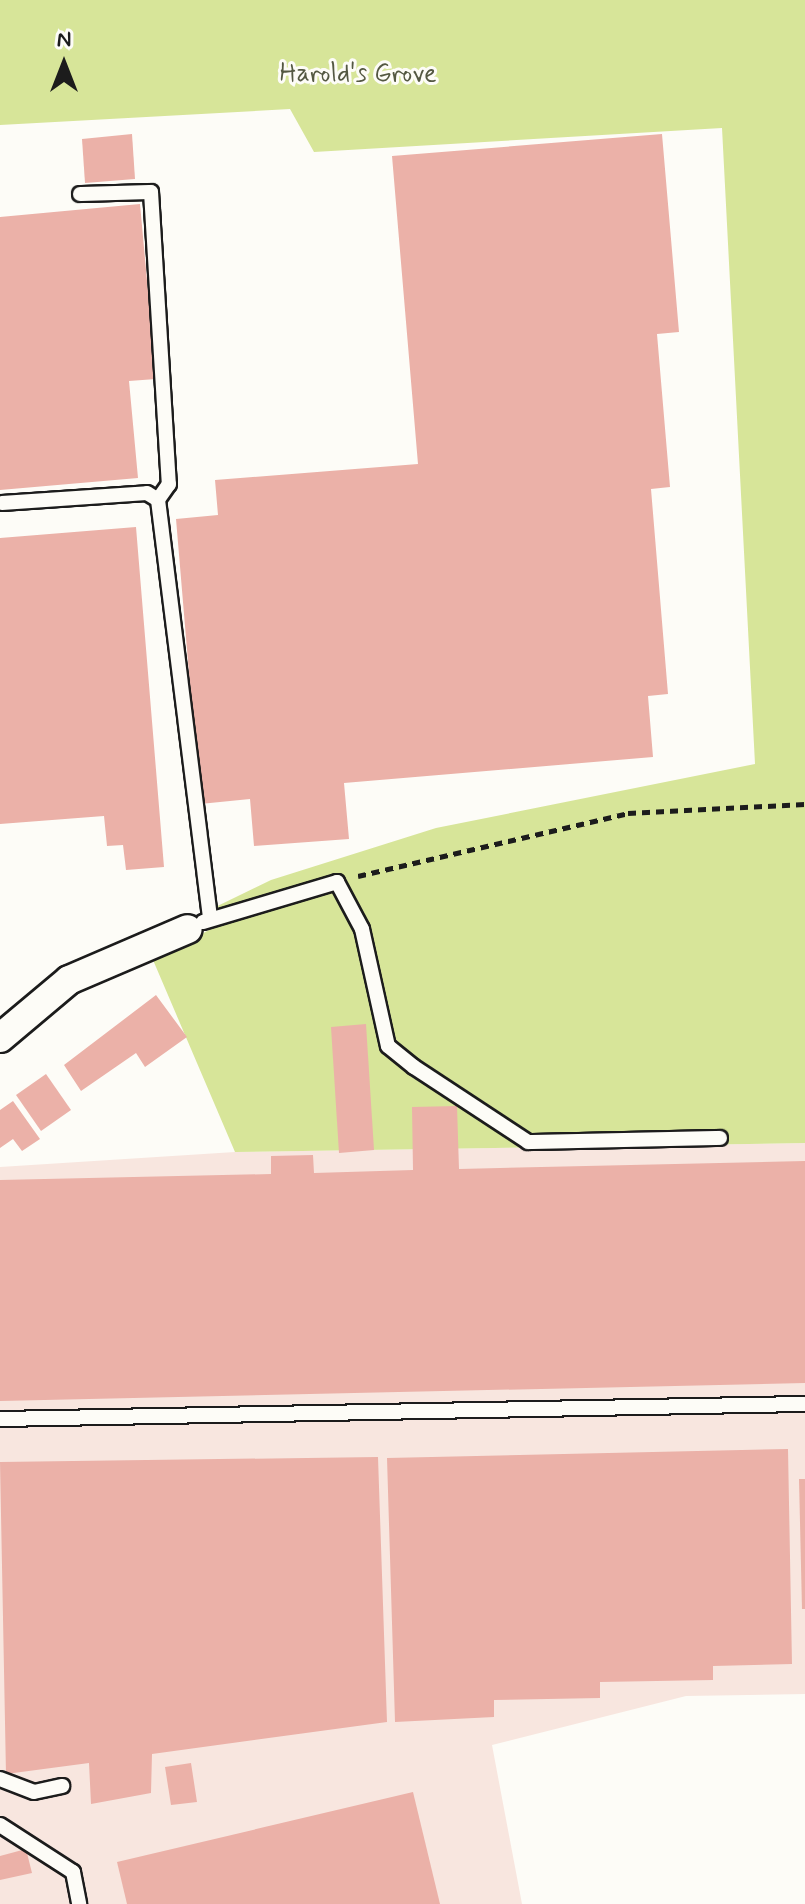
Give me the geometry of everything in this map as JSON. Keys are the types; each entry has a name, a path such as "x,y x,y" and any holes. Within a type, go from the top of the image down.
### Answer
{"street":[{"path":"0,1038 69,980 199,923"}],"lane":[{"path":"80,194 151,192 169,484 158,500 199,923 337,882 362,929 388,1046 414,1067 528,1142 720,1138"},
{"path":"2,503 147,493 158,500"},
{"path":"0,1419 805,1404"},
{"path":"0,1779 34,1792 62,1786"},
{"path":"0,1825 73,1872 79,1904"}],"path":[{"path":"337,882 628,813 805,804"}],"shaded area":[{"path":"805,1143 805,1694 686,1696 492,1745 522,1904 0,1904 0,1167 235,1152"}],"green space":[{"name":"Harold's Grove","path":"0,0 805,0 805,1143 235,1152 153,960 209,930 199,915 271,880 436,828 755,764 722,128 314,152 290,109 0,125"}],"building":[{"path":"132,134 135,179 85,183 82,139"},
{"path":"662,134 679,332 657,334 670,487 651,489 668,694 648,696 653,757 344,783 349,839 254,846 250,799 200,804 176,519 218,515 215,480 418,464 392,156"},
{"path":"140,204 156,379 129,381 138,478 0,490 0,217"},
{"path":"136,527 164,867 126,870 123,845 107,846 104,816 0,824 0,538"},
{"path":"156,995 187,1037 145,1067 136,1053 81,1091 64,1065"},
{"path":"366,1024 374,1150 339,1153 331,1027"},
{"path":"46,1074 71,1110 41,1131 16,1095"},
{"path":"13,1101 40,1139 22,1151 13,1139 0,1148 0,1110"},
{"path":"457,1106 459,1169 805,1161 805,1383 0,1401 0,1180 271,1174 271,1156 313,1155 314,1173 413,1170 412,1107"},
{"path":"788,1449 792,1664 713,1666 713,1680 600,1682 600,1698 494,1700 494,1717 395,1722 387,1458"},
{"path":"378,1457 387,1722 152,1754 151,1793 91,1804 89,1763 6,1774 0,1462"},
{"path":"799,1479 805,1479 805,1609 802,1609"},
{"path":"191,1763 197,1802 171,1805 165,1767"},
{"path":"413,1792 440,1904 127,1904 117,1862"},
{"path":"26,1849 32,1873 0,1880 0,1856"}]}
